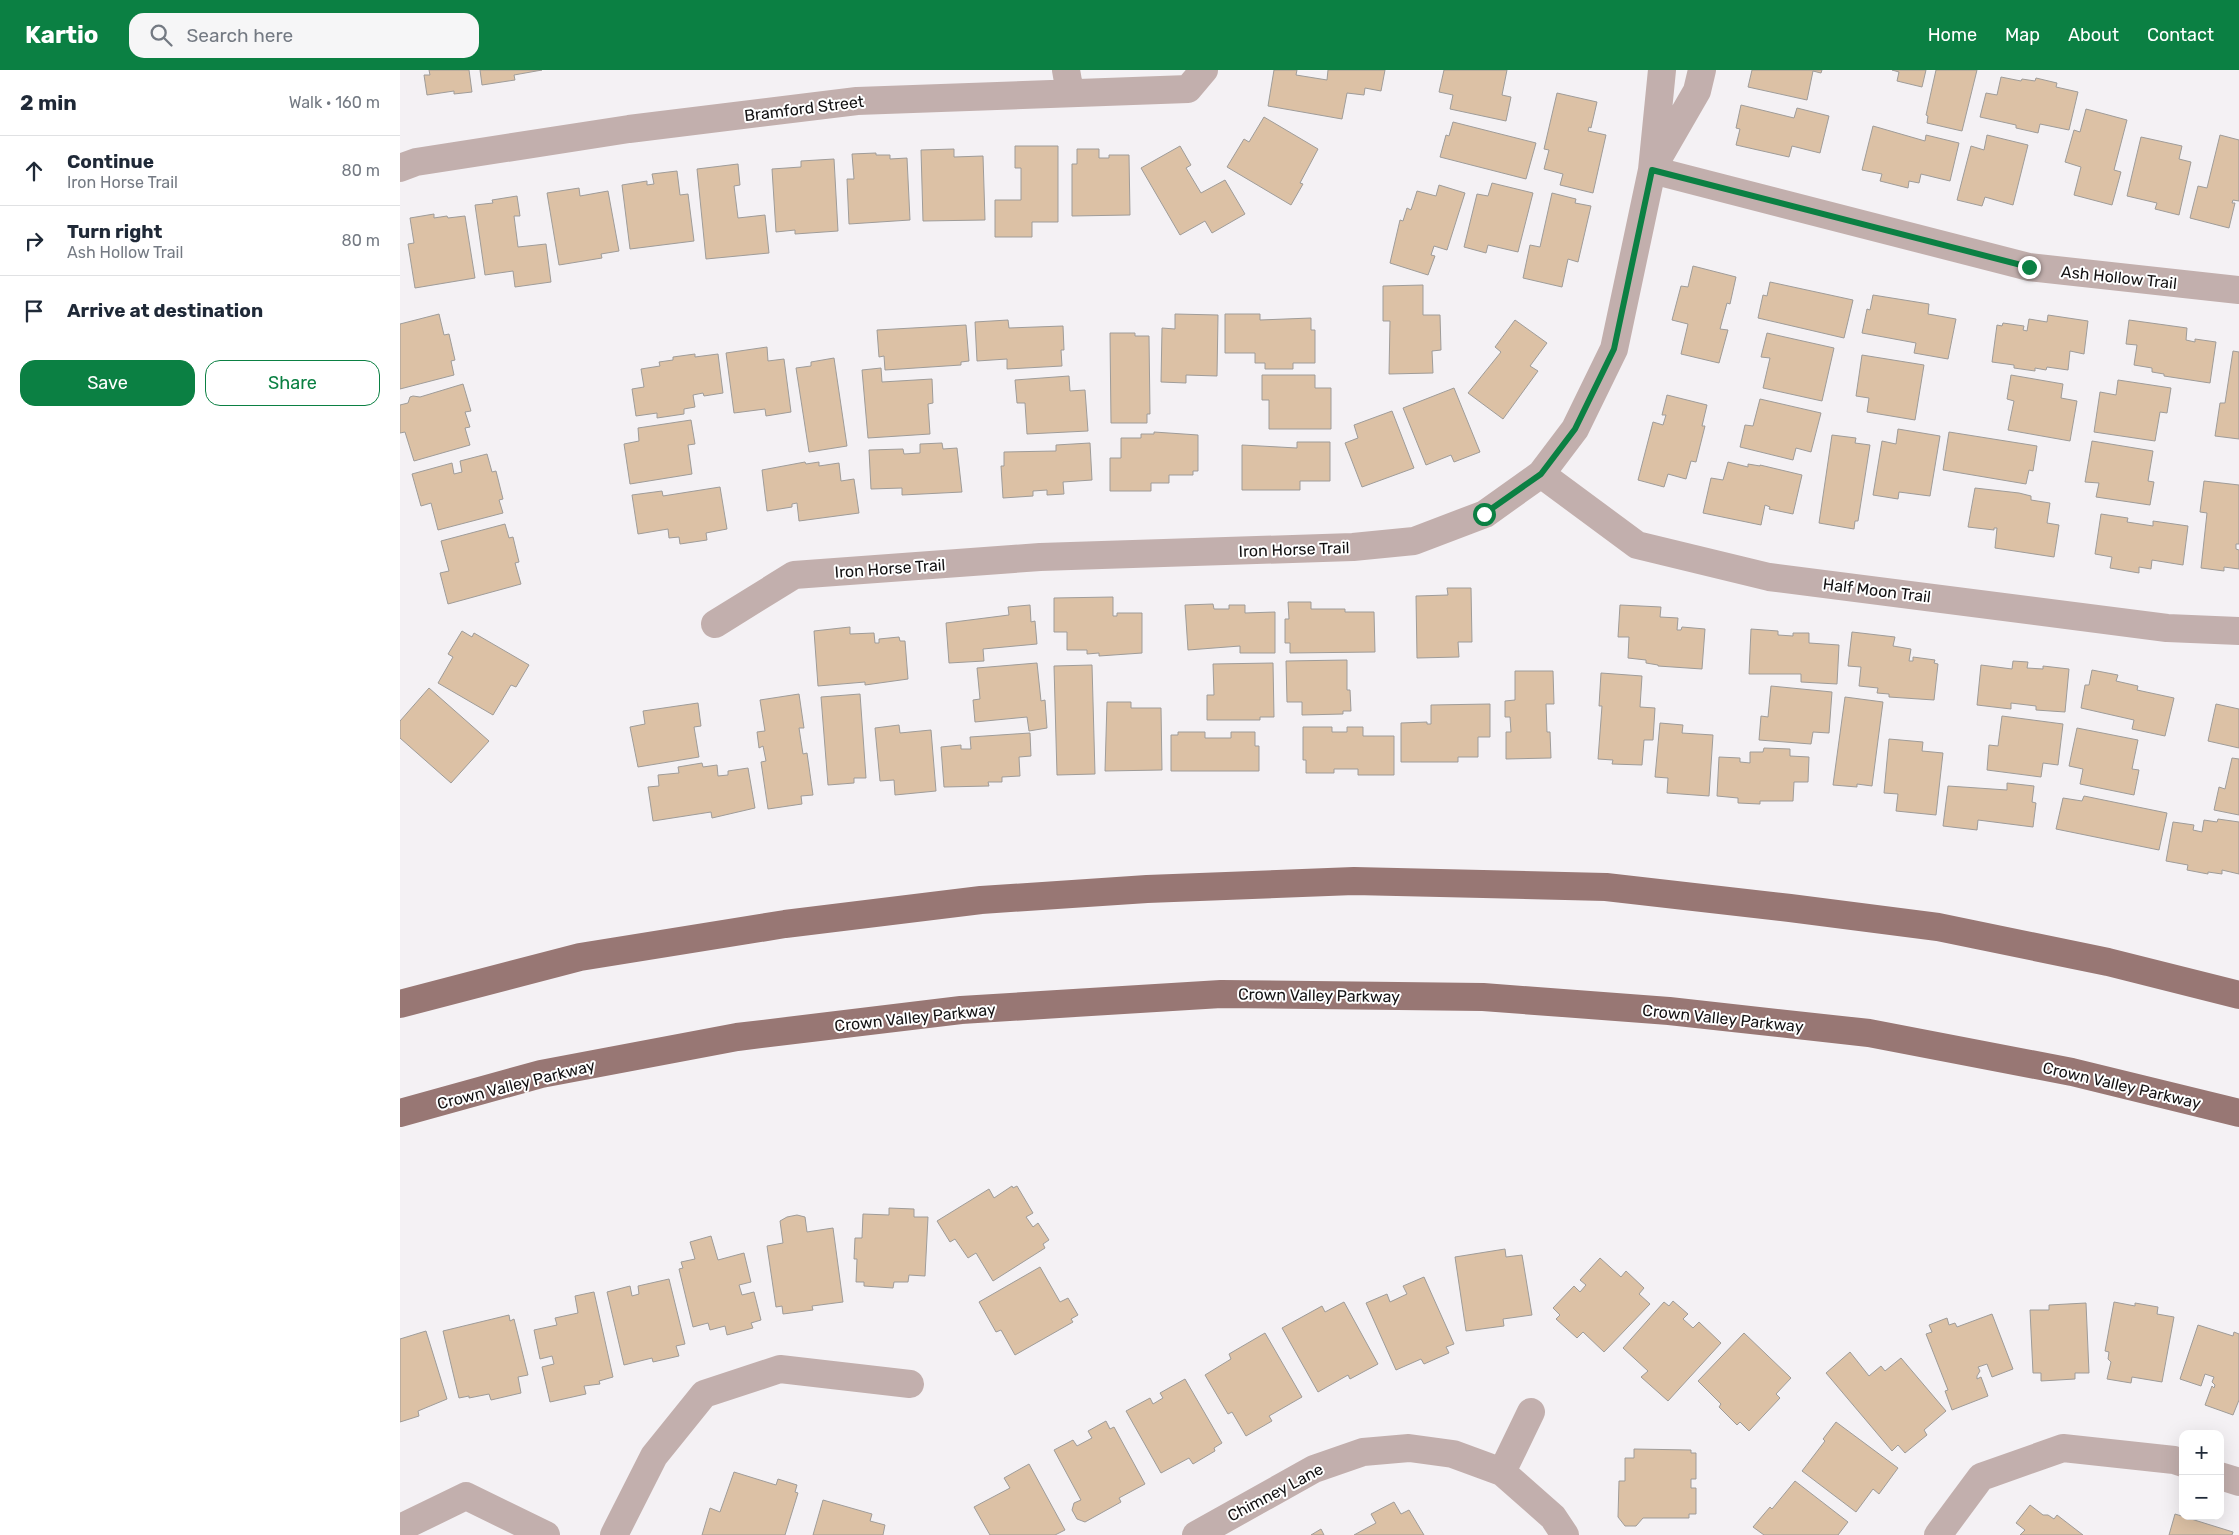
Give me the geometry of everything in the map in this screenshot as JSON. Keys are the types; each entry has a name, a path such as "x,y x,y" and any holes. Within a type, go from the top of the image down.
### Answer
{"main road":[{"path":"400,1004 580,957 785,924 981,900 1147,889 1354,881 1606,887 1800,909 1938,927 2108,962 2239,994"},
{"name":"Crown Valley Parkway","path":"400,1113 540,1074 737,1038 961,1010 1221,994 1483,997 1669,1011 1860,1032 2072,1072 2239,1113"}],"street":[{"name":"Bramford Street","path":"400,168 416,162 628,129 857,101 1068,81 1188,89 1204,70"},
{"name":"Iron Horse Trail","path":"715,624 794,575 1040,557 1353,547 1414,541 1484,514 1541,474 1575,429 1614,349 1652,170 1662,70"},
{"name":"Iron Horse Trail","path":"1652,170 1697,90 1702,70"},
{"name":"Ash Hollow Trail","path":"1652,170 2029,267 2239,290"},
{"name":"Half Moon Trail","path":"1541,474 1637,545 1769,576 2167,628 2239,631"},
{"path":"614,1535 654,1456 704,1394 780,1369 910,1384"},
{"path":"1502,1472 1531,1412"},
{"name":"Chimney Lane","path":"1196,1535 1314,1469 1363,1452 1409,1448 1453,1454 1502,1472 1553,1517 1565,1535"},
{"path":"1938,1535 1981,1477 2063,1448 2179,1462"},
{"path":"2224,1477 2239,1482"},
{"path":"400,1528 466,1496 546,1535"}],"building":[{"path":"429,70 469,70 472,92 454,94 454,91 427,95 424,75 430,75"},
{"path":"480,70 542,70 514,75 515,80 482,85"},
{"path":"1274,70 1297,70 1296,75 1327,80 1328,70 1385,70 1381,91 1365,88 1364,95 1347,93 1342,119 1268,106"},
{"path":"1444,70 1507,70 1502,95 1511,97 1506,121 1450,109 1453,95 1439,92"},
{"path":"1752,70 1822,70 1821,73 1813,71 1807,100 1748,87"},
{"path":"1892,70 1926,70 1922,87 1897,81 1899,72"},
{"path":"1936,70 1977,70 1962,131 1927,123 1928,116 1926,115"},
{"path":"2001,77 2021,81 2022,79 2035,81 2036,78 2057,83 2056,87 2078,92 2069,130 2040,124 2038,133 2016,128 2016,125 1980,117 1986,93 1997,95"},
{"path":"1557,93 1597,102 1591,128 1589,127 1588,131 1606,135 1593,193 1560,185 1563,174 1544,169 1549,150 1544,149"},
{"path":"1741,105 1794,118 1797,108 1829,116 1820,153 1792,146 1789,157 1736,145 1740,129 1736,128"},
{"path":"2086,109 2127,120 2114,170 2121,172 2112,205 2074,195 2081,167 2065,162 2074,130 2080,132"},
{"path":"1264,117 1318,149 1300,183 1303,184 1291,205 1227,167 1244,139 1249,142"},
{"path":"1453,122 1536,143 1526,179 1440,157 1446,135 1449,136"},
{"path":"1873,126 1925,141 1926,135 1959,143 1950,181 1921,174 1919,183 1909,181 1908,188 1880,181 1882,174 1862,170"},
{"path":"1987,135 2028,145 2013,205 1985,197 1982,206 1957,200 1971,146 1984,150"},
{"path":"2220,135 2239,140 2239,201 2233,200 2232,203 2235,203 2229,228 2190,218 2198,186 2207,188"},
{"path":"2141,137 2182,146 2179,159 2191,162 2179,215 2155,209 2157,203 2127,196"},
{"path":"1015,146 1058,146 1058,222 1032,222 1032,237 995,237 995,200 1021,200 1021,168 1015,168"},
{"path":"1180,146 1191,165 1186,168 1201,193 1225,180 1245,214 1212,233 1205,221 1180,235 1141,168"},
{"path":"954,149 954,157 983,156 985,220 923,221 921,150"},
{"path":"1077,149 1099,149 1099,158 1109,158 1109,155 1129,155 1130,215 1072,216 1072,164 1077,164"},
{"path":"876,153 876,155 890,155 890,159 907,158 910,220 849,224 847,179 854,179 852,154"},
{"path":"834,159 838,231 795,234 795,230 776,232 772,169 801,167 801,161"},
{"path":"738,164 740,185 734,186 738,218 765,215 769,253 706,259 697,169"},
{"path":"677,171 680,195 688,194 694,241 630,249 622,185 647,181 647,185 654,184 652,174"},
{"path":"1492,183 1533,193 1518,252 1488,245 1486,253 1464,247 1477,194 1488,196"},
{"path":"1439,185 1465,193 1447,250 1434,246 1431,255 1435,256 1428,275 1390,263 1400,220 1403,221 1407,208 1411,210 1417,191 1436,196"},
{"path":"579,188 580,196 608,191 619,251 601,254 602,258 559,265 547,193"},
{"path":"1552,193 1576,199 1575,203 1591,206 1578,262 1568,259 1562,287 1523,278 1530,245 1540,247"},
{"path":"517,196 520,216 514,216 518,247 546,244 551,282 515,287 513,271 485,275 475,205 493,203 492,200"},
{"path":"434,214 434,218 465,216 475,278 415,288 408,244 414,243 410,218"},
{"path":"1693,266 1736,277 1730,304 1727,303 1720,329 1728,330 1719,363 1681,354 1688,324 1672,320 1681,286 1688,287"},
{"path":"1770,282 1853,300 1844,338 1758,318 1763,295 1767,296"},
{"path":"1423,285 1423,315 1440,315 1441,350 1432,351 1433,373 1389,374 1390,321 1383,321 1383,286"},
{"path":"1873,295 1929,304 1928,314 1956,319 1948,359 1914,353 1916,343 1862,333 1867,309 1870,310"},
{"path":"439,314 444,335 449,334 455,360 451,361 454,375 400,389 400,324"},
{"path":"1175,314 1218,315 1217,376 1186,375 1186,383 1161,382 1162,328 1175,329"},
{"path":"1225,314 1260,314 1260,320 1311,318 1311,330 1315,330 1315,363 1293,363 1293,369 1265,369 1265,363 1255,363 1255,353 1225,353"},
{"path":"2048,315 2088,321 2084,354 2070,351 2068,370 2047,367 2046,370 2035,368 2035,371 2014,368 2014,365 1992,362 1997,325 2002,326 2003,323 2024,326 2023,330 2027,331 2029,319 2047,322"},
{"path":"1008,320 1009,328 1063,326 1064,350 1061,350 1062,366 1007,369 1007,359 977,361 975,322"},
{"path":"1515,320 1547,343 1530,366 1538,371 1503,419 1468,393 1501,352 1495,347"},
{"path":"2129,320 2187,328 2186,340 2195,342 2195,339 2216,342 2210,383 2164,376 2164,374 2152,372 2152,368 2134,365 2137,345 2126,344"},
{"path":"966,325 969,361 961,362 961,365 885,370 884,356 879,357 877,330"},
{"path":"1110,333 1135,333 1135,336 1149,336 1150,414 1147,414 1147,423 1111,423"},
{"path":"1767,333 1834,348 1822,401 1763,388 1770,358 1761,357"},
{"path":"767,347 768,361 784,359 791,412 766,416 765,409 734,413 726,353"},
{"path":"2233,351 2239,352 2239,439 2215,436 2220,403 2225,403"},
{"path":"695,354 695,357 718,354 723,393 704,396 703,393 693,395 695,407 684,409 684,414 657,418 657,413 636,416 632,389 644,387 641,369 660,366 659,362 673,360 673,357"},
{"path":"1862,355 1924,365 1915,420 1867,412 1869,398 1856,396"},
{"path":"834,358 847,446 809,452 796,368 811,366 811,362"},
{"path":"881,368 882,382 932,379 933,403 928,404 930,434 868,438 862,370"},
{"path":"1262,375 1315,375 1315,388 1331,388 1331,429 1269,429 1269,400 1262,400"},
{"path":"2011,375 2063,384 2061,398 2077,401 2070,441 2008,430 2014,401 2007,399"},
{"path":"1069,376 1070,391 1085,390 1088,431 1027,434 1025,403 1017,403 1015,380"},
{"path":"2118,380 2171,388 2167,413 2160,412 2155,441 2094,432 2100,392 2116,395"},
{"path":"463,384 471,411 465,412 470,427 465,428 470,445 414,461 405,432 400,433 400,405 408,403 410,397 413,396 420,397"},
{"path":"1454,388 1480,452 1454,462 1451,455 1426,465 1403,408"},
{"path":"1667,395 1707,405 1702,426 1705,426 1696,462 1691,461 1686,479 1668,474 1664,487 1638,480 1653,422 1663,425 1666,415 1662,415"},
{"path":"1760,399 1821,413 1811,452 1796,448 1793,460 1740,447 1745,425 1753,426"},
{"path":"1392,411 1414,468 1362,487 1345,443 1358,438 1354,425"},
{"path":"691,420 695,444 688,445 692,474 630,484 624,444 639,441 638,428"},
{"path":"1898,429 1940,436 1930,496 1899,492 1898,499 1873,495 1882,441 1896,444"},
{"path":"1154,432 1198,435 1198,471 1193,471 1193,475 1169,475 1169,483 1151,483 1151,491 1110,491 1110,458 1121,458 1121,438 1141,438 1141,434 1154,434"},
{"path":"1949,432 2037,446 2033,471 2029,470 2026,484 1943,470"},
{"path":"1832,435 1856,438 1855,443 1870,445 1858,521 1855,521 1854,529 1819,523"},
{"path":"2092,441 2153,451 2148,481 2154,482 2150,505 2096,497 2099,483 2085,482"},
{"path":"1297,442 1330,442 1330,481 1300,481 1300,490 1242,490 1242,445 1297,448"},
{"path":"942,443 943,449 957,448 962,492 902,495 902,488 871,489 869,450 903,449 904,454 920,453 920,444"},
{"path":"1090,443 1092,480 1063,482 1064,494 1047,495 1047,490 1033,491 1033,496 1003,498 1001,466 1004,466 1004,452 1056,451 1056,445"},
{"path":"487,454 492,472 496,471 503,499 499,500 503,513 438,530 431,503 421,506 412,474 452,463 454,474 462,472 460,461"},
{"path":"805,462 806,464 819,462 819,466 839,463 841,481 854,479 859,513 799,521 797,503 792,504 792,507 767,511 762,470"},
{"path":"1728,462 1748,467 1748,464 1760,465 1802,475 1793,514 1769,509 1770,507 1765,505 1761,525 1703,513 1711,478 1723,480"},
{"path":"2204,481 2239,485 2239,544 2236,544 2236,549 2239,550 2239,569 2224,567 2224,571 2201,568 2207,513 2200,512"},
{"path":"720,487 727,529 706,533 707,540 680,544 679,537 669,538 668,529 638,534 632,495 662,491 663,496"},
{"path":"1975,488 2019,493 2031,496 2031,500 2050,503 2047,523 2059,525 2054,557 1995,548 1997,528 1994,528 1994,530 1968,527"},
{"path":"2101,514 2128,518 2127,522 2153,526 2153,521 2188,526 2183,565 2152,560 2151,569 2139,567 2139,573 2110,568 2112,557 2095,554"},
{"path":"505,524 509,538 513,537 519,562 515,563 521,584 448,604 440,573 449,571 441,541"},
{"path":"1447,588 1471,588 1472,642 1458,642 1459,657 1417,658 1416,596 1448,595"},
{"path":"1113,597 1113,616 1117,616 1117,613 1142,613 1142,653 1099,656 1099,653 1087,654 1087,650 1067,650 1067,632 1054,632 1054,598"},
{"path":"1288,602 1311,602 1311,609 1345,609 1345,612 1374,612 1375,652 1290,653 1290,643 1285,643 1285,619 1289,619"},
{"path":"1213,604 1214,609 1229,609 1229,605 1245,605 1245,613 1275,612 1275,653 1240,653 1240,646 1188,650 1185,605"},
{"path":"1030,605 1031,622 1035,621 1037,644 983,649 984,661 949,663 946,623 1009,615 1008,607"},
{"path":"1620,605 1661,607 1660,617 1678,618 1677,630 1681,630 1682,627 1705,629 1702,669 1658,666 1646,663 1646,660 1628,658 1629,637 1618,637"},
{"path":"850,627 850,634 874,633 875,643 879,643 879,639 899,637 900,641 905,641 908,679 865,685 865,682 818,686 814,631"},
{"path":"1751,629 1778,631 1778,635 1793,636 1793,633 1809,633 1809,643 1839,645 1837,684 1801,682 1801,674 1749,674"},
{"path":"462,631 472,637 474,633 529,665 516,687 511,685 493,715 438,683 453,657 448,654"},
{"path":"1852,632 1895,637 1893,646 1911,649 1909,661 1913,661 1913,657 1935,660 1934,663 1938,664 1934,700 1889,697 1889,694 1877,693 1878,688 1859,686 1861,667 1848,666"},
{"path":"1347,660 1347,690 1350,690 1351,711 1343,711 1343,714 1302,715 1302,702 1287,702 1286,661"},
{"path":"2013,661 2028,662 2027,668 2043,669 2043,666 2069,669 2065,712 2036,710 2036,706 2011,703 2011,709 1977,705 1981,665 2012,669"},
{"path":"1037,663 1041,701 1045,700 1047,728 1029,731 1027,717 975,722 973,700 980,699 977,668"},
{"path":"1273,663 1274,717 1260,717 1260,720 1207,720 1207,695 1214,695 1213,664"},
{"path":"1092,665 1095,774 1057,775 1054,666"},
{"path":"2092,670 2118,675 2116,681 2138,686 2137,690 2174,698 2165,736 2132,729 2134,720 2081,708 2085,685 2089,685"},
{"path":"1515,671 1553,671 1554,704 1546,704 1547,732 1550,732 1551,758 1506,759 1506,732 1511,732 1510,717 1505,717 1505,701 1515,700"},
{"path":"1601,673 1642,676 1640,707 1655,708 1653,740 1644,740 1642,765 1612,764 1613,760 1598,759 1602,706 1599,706"},
{"path":"1771,686 1832,692 1829,733 1813,732 1811,744 1759,740 1761,716 1768,717"},
{"path":"429,688 489,741 451,783 400,738 400,721"},
{"path":"799,694 804,728 799,728 803,754 807,753 813,795 801,796 802,804 768,809 761,762 766,761 763,746 759,748 757,732 765,731 760,700"},
{"path":"860,694 866,778 854,778 854,783 828,785 821,697"},
{"path":"1845,697 1883,702 1872,786 1857,784 1857,787 1833,785"},
{"path":"1107,702 1131,702 1131,708 1161,708 1162,770 1105,771"},
{"path":"698,703 701,726 694,727 699,757 638,767 630,727 645,724 643,711"},
{"path":"1490,704 1490,737 1478,737 1478,757 1458,757 1458,762 1401,762 1401,723 1427,722 1427,724 1431,724 1431,705"},
{"path":"2216,704 2239,709 2239,748 2208,741"},
{"path":"2002,716 2063,724 2058,765 2043,763 2041,777 1987,770 1989,745 1998,746"},
{"path":"1660,723 1683,725 1682,733 1713,735 1709,796 1667,793 1668,778 1655,777"},
{"path":"899,725 900,733 931,730 936,791 895,795 894,780 880,781 875,728"},
{"path":"1303,727 1332,727 1332,732 1347,732 1347,727 1363,727 1363,736 1394,736 1394,775 1358,775 1358,769 1334,769 1334,773 1306,773 1306,760 1303,760"},
{"path":"2077,728 2138,740 2132,769 2139,770 2134,795 2080,784 2083,769 2069,766"},
{"path":"1178,732 1205,732 1205,738 1231,738 1231,732 1255,732 1255,746 1259,746 1259,771 1171,771 1171,735 1178,735"},
{"path":"1030,733 1031,756 1019,757 1020,776 1002,777 1002,782 988,782 989,786 944,787 941,747 961,745 961,749 971,749 970,737"},
{"path":"1889,739 1923,742 1922,751 1943,753 1936,815 1896,811 1898,794 1884,793"},
{"path":"1764,748 1790,749 1790,756 1809,757 1808,782 1794,782 1793,801 1760,801 1760,804 1738,803 1738,798 1717,796 1719,757 1740,758 1740,762 1750,763 1750,752 1763,752"},
{"path":"2232,758 2239,759 2239,815 2214,810 2219,787 2225,789"},
{"path":"702,763 703,767 717,765 718,776 728,775 728,771 748,768 755,808 712,818 711,812 653,821 648,787 659,786 658,775 679,773 678,767"},
{"path":"2007,783 2034,786 2032,802 2036,803 2033,827 1978,820 1977,830 1943,826 1948,786 2007,790"},
{"path":"2084,796 2167,813 2159,850 2056,829 2063,798 2082,801"},
{"path":"2218,819 2239,822 2239,874 2222,870 2222,874 2208,872 2208,874 2187,870 2188,865 2166,861 2173,822 2194,825 2193,830 2202,832 2204,820 2217,822"},
{"path":"1012,1186 1013,1188 1017,1186 1033,1213 1026,1217 1033,1227 1038,1223 1049,1240 1043,1244 1045,1248 993,1281 976,1253 968,1258 955,1239 950,1242 937,1221 989,1189 994,1198"},
{"path":"889,1208 914,1209 914,1217 928,1217 925,1276 909,1275 908,1282 894,1282 893,1288 864,1286 864,1282 856,1282 857,1259 854,1259 855,1238 862,1238 863,1214 889,1215"},
{"path":"797,1215 805,1217 807,1232 833,1228 843,1302 812,1306 813,1310 783,1314 782,1306 776,1307 767,1246 783,1243 780,1221"},
{"path":"711,1236 718,1260 744,1253 751,1282 739,1285 742,1295 754,1292 761,1320 751,1323 753,1328 727,1335 725,1326 710,1330 708,1323 693,1327 679,1269 683,1268 681,1262 695,1259 690,1242"},
{"path":"1505,1249 1506,1257 1522,1255 1532,1315 1503,1319 1504,1326 1466,1331 1455,1257"},
{"path":"1600,1258 1621,1277 1626,1271 1644,1288 1639,1294 1650,1304 1604,1352 1583,1332 1577,1338 1556,1319 1560,1315 1553,1308 1574,1286 1580,1292 1586,1285 1580,1280"},
{"path":"1040,1267 1060,1302 1068,1298 1078,1315 1071,1319 1073,1322 1015,1355 1001,1330 996,1332 979,1302"},
{"path":"1424,1277 1454,1344 1446,1347 1449,1353 1424,1364 1421,1359 1396,1370 1366,1303 1387,1294 1390,1302 1407,1294 1403,1286"},
{"path":"669,1279 685,1344 676,1346 679,1356 653,1362 652,1358 624,1365 607,1292 630,1286 632,1296 639,1294 638,1286"},
{"path":"594,1292 613,1377 599,1381 600,1384 584,1386 586,1394 550,1402 542,1367 554,1364 552,1356 540,1359 534,1330 557,1325 555,1318 578,1313 575,1296"},
{"path":"1673,1301 1688,1314 1683,1319 1693,1328 1699,1322 1721,1343 1668,1401 1641,1377 1648,1371 1623,1348 1664,1302 1669,1306"},
{"path":"1344,1302 1378,1364 1350,1379 1348,1375 1318,1392 1282,1328 1322,1306 1325,1312"},
{"path":"2114,1302 2135,1306 2135,1303 2158,1307 2157,1314 2174,1317 2162,1382 2132,1377 2131,1383 2107,1379 2111,1362 2108,1359 2109,1352 2105,1351"},
{"path":"2086,1303 2089,1373 2075,1373 2075,1379 2041,1381 2041,1373 2033,1373 2030,1310 2049,1310 2049,1305"},
{"path":"1992,1314 2013,1369 1992,1377 1987,1364 1978,1367 1980,1371 1977,1379 1981,1377 1988,1396 1952,1410 1945,1391 1948,1390 1926,1334 1932,1332 1929,1325 1947,1318 1949,1325 1955,1323 1957,1327"},
{"path":"509,1315 510,1321 514,1319 528,1375 518,1377 521,1393 491,1400 489,1394 459,1398 443,1331"},
{"path":"2198,1325 2233,1336 2234,1332 2239,1334 2239,1400 2233,1415 2205,1405 2212,1386 2214,1388 2215,1385 2212,1382 2214,1377 2205,1374 2201,1386 2180,1379"},
{"path":"426,1331 447,1399 418,1411 419,1416 400,1422 400,1339"},
{"path":"1265,1333 1302,1397 1269,1416 1272,1421 1246,1436 1232,1412 1228,1414 1205,1375 1231,1359 1229,1354"},
{"path":"1744,1333 1791,1378 1776,1394 1780,1398 1749,1431 1740,1422 1737,1425 1719,1407 1721,1404 1698,1381"},
{"path":"1850,1352 1869,1376 1881,1366 1885,1371 1901,1358 1946,1411 1924,1430 1927,1435 1905,1453 1898,1445 1892,1451 1826,1373"},
{"path":"1185,1379 1222,1443 1214,1448 1215,1451 1193,1464 1189,1458 1161,1473 1126,1411 1150,1398 1153,1404 1163,1398 1160,1393"},
{"path":"1106,1421 1110,1429 1114,1427 1145,1484 1119,1498 1121,1502 1085,1522 1077,1519 1072,1510 1074,1503 1081,1500 1054,1450 1073,1440 1077,1446 1092,1438 1088,1431"},
{"path":"1836,1422 1898,1468 1879,1494 1873,1489 1856,1512 1802,1471 1825,1441 1823,1439"},
{"path":"1634,1449 1691,1450 1691,1453 1696,1453 1696,1479 1691,1479 1691,1488 1696,1488 1696,1514 1689,1514 1689,1518 1643,1518 1636,1526 1625,1526 1618,1517 1619,1481 1625,1481 1625,1458 1634,1458"},
{"path":"1029,1464 1065,1530 1055,1535 990,1535 974,1507 1010,1488 1004,1478"},
{"path":"734,1472 776,1485 778,1479 797,1485 795,1492 798,1493 785,1535 702,1535 710,1508 720,1512"},
{"path":"1795,1481 1848,1522 1838,1535 1764,1535 1753,1527 1770,1507 1772,1509"},
{"path":"823,1500 872,1514 870,1521 885,1525 883,1535 813,1535"},
{"path":"1394,1502 1401,1514 1409,1510 1424,1535 1354,1535 1376,1523 1371,1514"},
{"path":"2030,1505 2043,1515 2048,1515 2054,1519 2057,1515 2083,1535 2020,1535 2025,1530 2016,1523"},
{"path":"2175,1514 2179,1515 2179,1520 2194,1520 2233,1532 2232,1535 2169,1535"},
{"path":"1321,1529 1324,1535 1311,1535"}],"route":[{"path":"1484,514 1541,474 1575,429 1614,349 1652,170 2029,267"}]}
